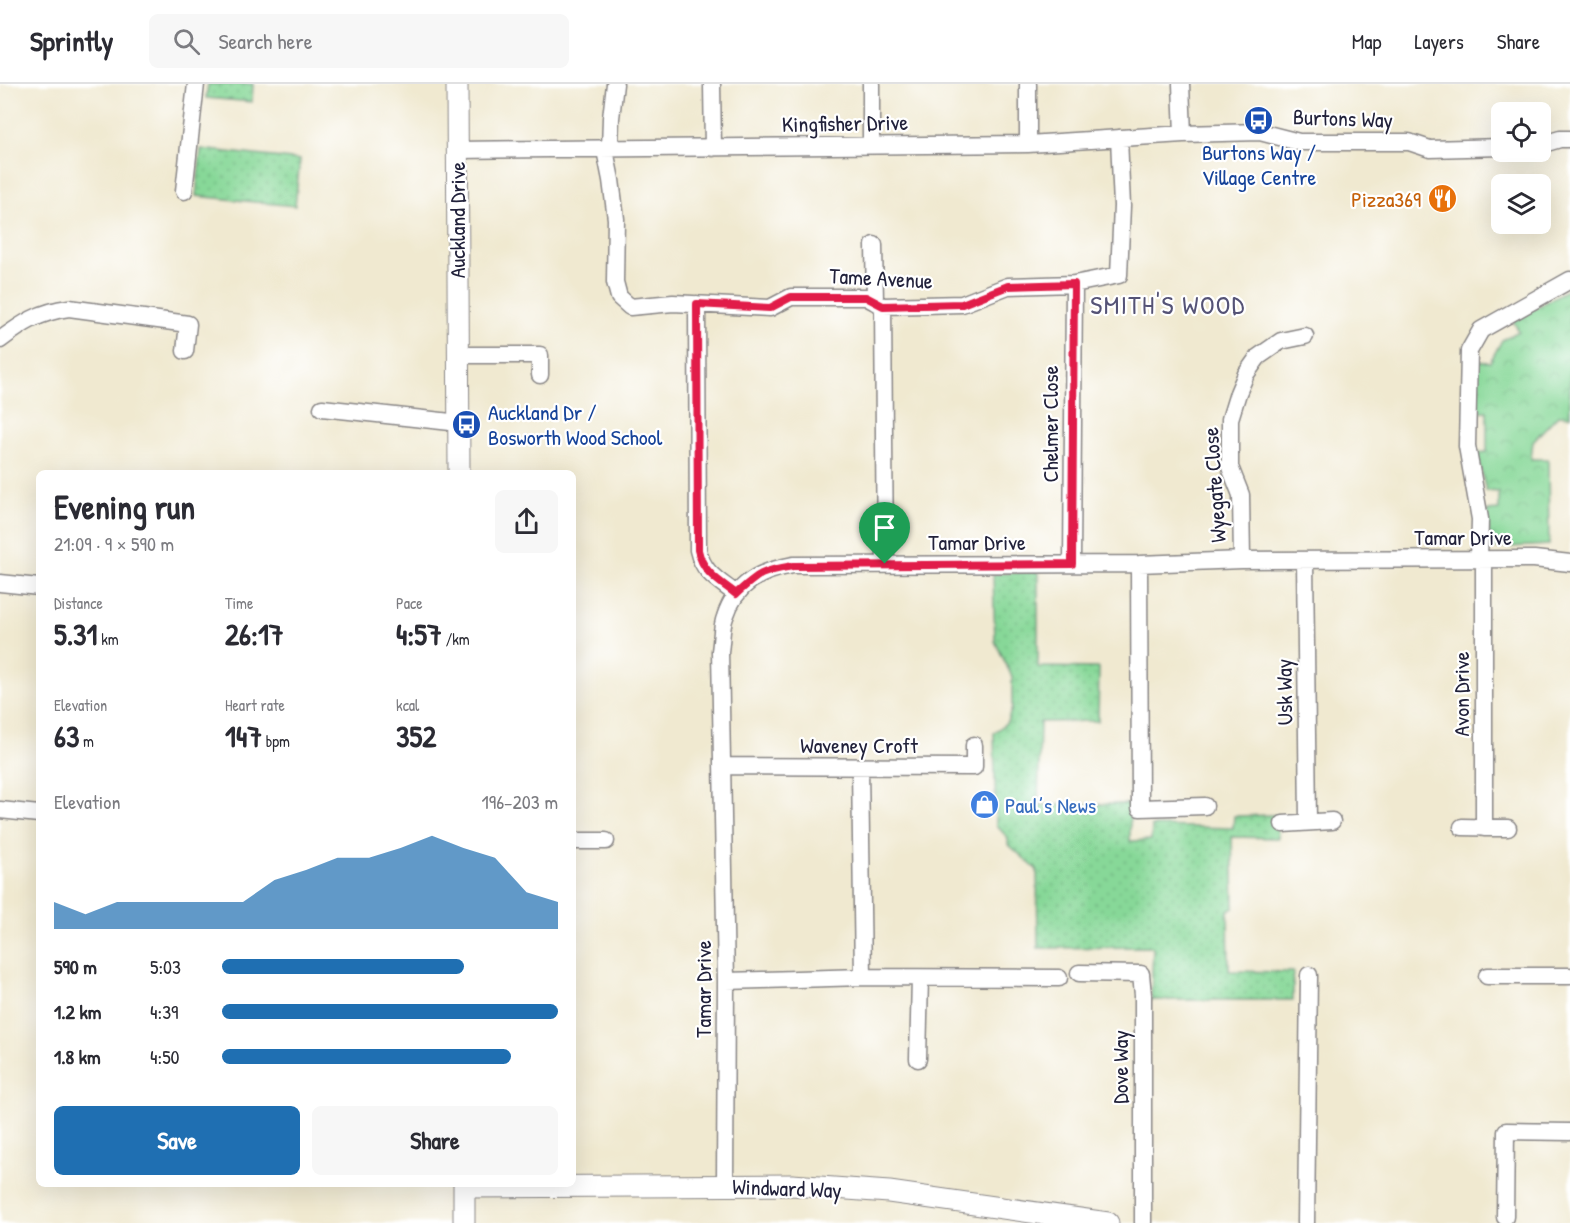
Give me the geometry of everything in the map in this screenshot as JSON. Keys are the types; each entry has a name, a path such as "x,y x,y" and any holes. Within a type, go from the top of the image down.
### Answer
{"street":[{"path":"184,191 196,84"},
{"name":"Auckland Drive","path":"457,84 459,470"},
{"name":"Tame Avenue","path":"615,84 608,149 616,219 615,282 619,297 630,307 673,303 770,308 791,297 866,297 879,304 962,304 1008,286 1074,284 1119,275 1122,206 1119,138"},
{"path":"712,84 713,148"},
{"path":"871,84 871,146"},
{"path":"1028,84 1028,144"},
{"path":"1181,84 1183,134"},
{"name":"Burtons Way","path":"1183,134 1260,132 1299,142 1408,142 1430,149 1491,147"},
{"name":"Kingfisher Drive","path":"457,150 1028,144 1183,134"},
{"path":"1551,142 1570,139"},
{"path":"874,245 879,304 885,564"},
{"name":"Avon Drive","path":"1484,828 1480,519 1467,446 1469,351 1481,330 1570,280"},
{"name":"Chelmer Close","path":"1072,564 1074,284"},
{"path":"697,304 698,550 701,563 708,572 736,594"},
{"path":"0,340 26,321 50,310 69,308 188,324 185,351"},
{"name":"Wyegate Close","path":"1242,561 1240,495 1230,467 1230,418 1246,374 1258,357 1281,341 1305,336"},
{"path":"458,355 540,355 540,375"},
{"path":"322,408 460,423"},
{"name":"Tamar Drive","path":"725,1186 726,981 720,651 724,618 736,594 757,575 777,568 793,566 885,564 1139,564 1534,559 1570,563"},
{"name":"Usk Way","path":"1305,561 1308,822"},
{"path":"1139,564 1140,808 1205,806"},
{"path":"0,584 36,587"},
{"name":"Waveney Croft","path":"722,766 974,767 974,745"},
{"path":"860,768 863,977"},
{"path":"0,810 36,814"},
{"path":"1283,824 1332,821"},
{"path":"1462,827 1508,828"},
{"path":"576,841 606,841"},
{"name":"Dove Way","path":"1079,973 1141,974 1143,995 1143,1223"},
{"path":"1306,1223 1309,975"},
{"path":"1487,976 1570,976"},
{"path":"726,981 863,977 1059,978"},
{"path":"918,1059 920,978"},
{"path":"1505,1217 1506,1131 1570,1132"},
{"name":"Windward Way","path":"576,1185 792,1185 889,1192 1108,1223"},
{"path":"464,1187 464,1223"}],"green space":[{"path":"208,84 253,84 252,102 206,98"},
{"path":"201,149 300,160 295,206 196,196"},
{"path":"1570,289 1570,416 1558,415 1533,441 1531,459 1548,459 1549,545 1490,548 1487,511 1499,510 1499,492 1486,491 1477,453 1487,452 1487,411 1475,412 1474,361 1490,362 1502,340 1519,331 1513,321"},
{"path":"1038,572 1038,667 1099,668 1098,721 1040,722 1038,805 1130,804 1130,841 1151,840 1152,826 1233,828 1234,816 1277,815 1278,838 1232,837 1234,908 1228,910 1229,971 1293,972 1293,1000 1151,1000 1153,947 1038,948 1037,870 1008,844 1008,838 996,825 994,733 1007,722 1012,708 1012,677 995,641 993,574"}],"place":[{"name":"Burtons Way / Village Centre","path":"1259,120"},
{"name":"Pizza369","path":"1442,199"},
{"name":"Auckland Dr / Bosworth Wood School","path":"467,425"},
{"name":"Paul’s News","path":"984,805"}],"district":[{"name":"SMITH'S WOOD","path":"1168,304"}],"route":[{"path":"1074,284 1072,564 885,564 793,566 771,569 757,575 736,594 708,572 701,563 698,550 697,304 770,308 791,297 866,297 883,306 962,304 1008,286 1074,284"}]}
